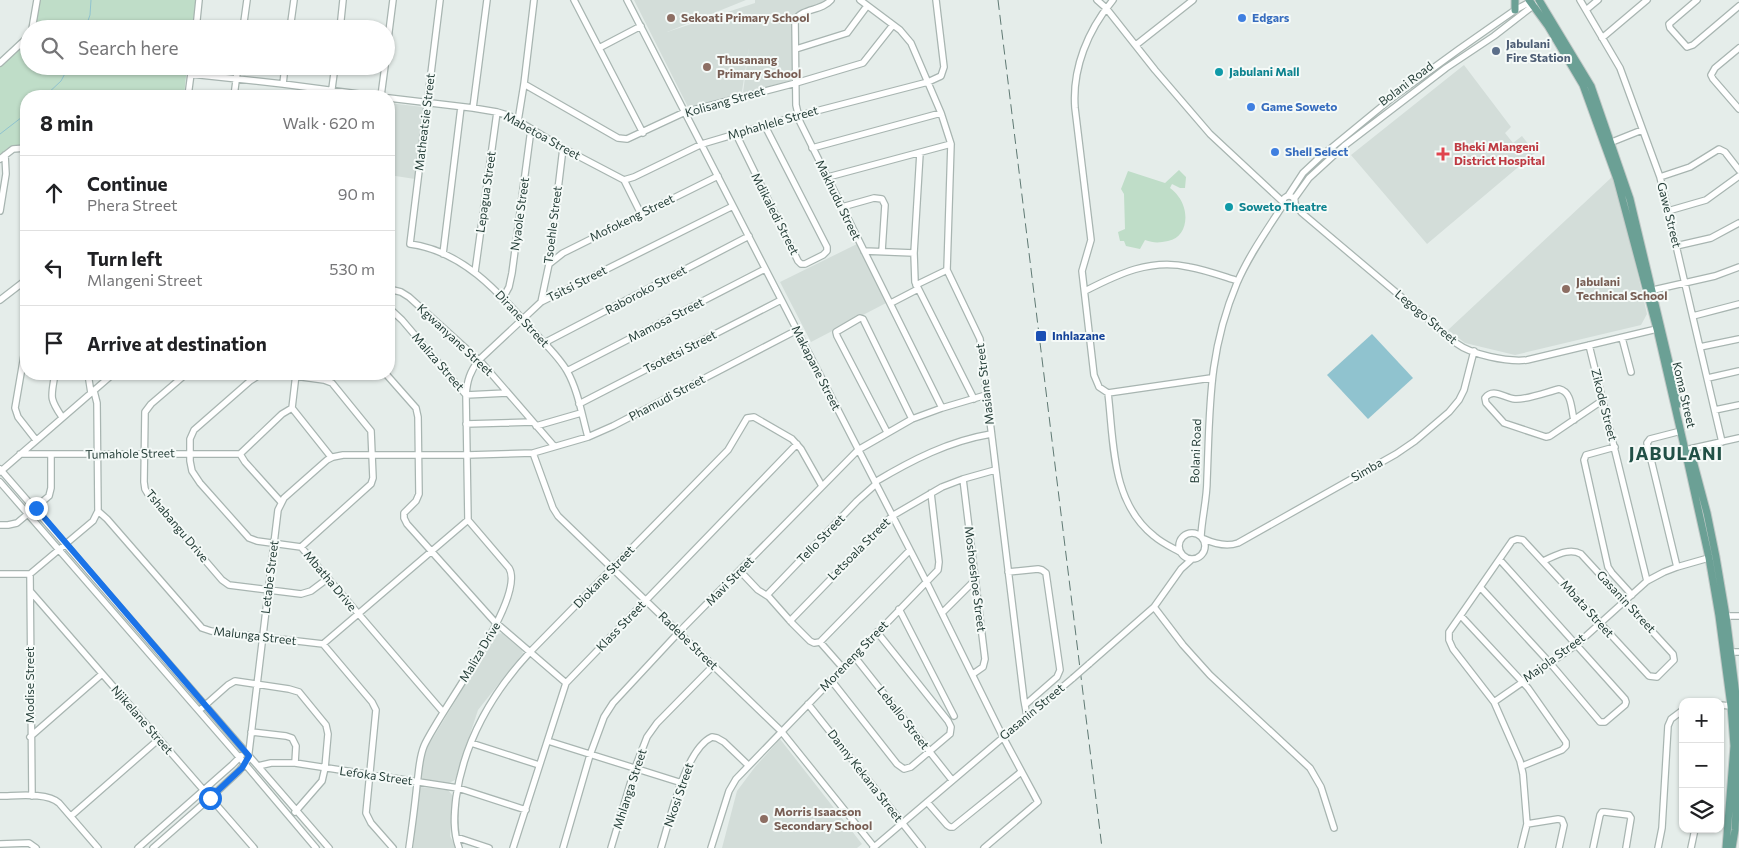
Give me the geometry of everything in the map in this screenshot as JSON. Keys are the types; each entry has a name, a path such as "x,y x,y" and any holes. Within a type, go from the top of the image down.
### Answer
{"main road":[{"path":"1515,10 1516,0"},
{"name":"Koma Street","path":"1536,1 1591,86 1608,143 1630,199 1649,291 1712,557 1722,616 1739,737 1735,830 1732,848"},
{"name":"Koma Street","path":"1659,329 1681,432 1688,450"},
{"name":"Koma Street","path":"1726,848 1734,746 1736,674 1727,652"}],"street":[{"path":"34,20 37,0"},
{"path":"197,20 199,0"},
{"path":"244,20 247,0"},
{"path":"291,20 294,0"},
{"path":"341,20 343,0"},
{"path":"390,20 393,0"},
{"name":"Matheatsie Street","path":"410,244 440,0"},
{"path":"473,108 487,0"},
{"path":"518,121 534,0"},
{"path":"574,0 643,133"},
{"name":"Makapane Street","path":"627,0 926,581 1003,737 1038,802 984,848"},
{"name":"Makhudu Street","path":"831,0 824,6 796,17 797,116 942,408"},
{"name":"Masiane Street","path":"860,0 893,25 911,43 941,113 951,144 947,270 980,339 1027,716"},
{"path":"928,82 941,76 944,70 936,0"},
{"name":"Legogo Street","path":"1097,0 1106,8 1155,70 1210,134 1273,192 1302,212 1463,348 1501,359 1517,361 1659,329"},
{"path":"1113,0 1096,24 1081,58 1074,87 1091,240 1082,267 1094,375 1099,387 1108,393 1211,378"},
{"path":"1136,45 1193,0"},
{"name":"Gawe Street","path":"1580,0 1620,68 1660,178 1722,442"},
{"path":"1586,10 1598,0"},
{"path":"1602,38 1647,0"},
{"path":"1697,0 1669,25 1685,46 1688,47 1693,46 1739,6"},
{"name":"Bolani Road","path":"1288,202 1303,174 1351,131 1411,84 1515,10 1536,1"},
{"name":"Bolani Road","path":"1202,538 1202,520 1207,482 1211,378 1222,327 1238,281 1256,247 1288,202 1309,178 1344,146 1446,68 1494,36 1536,1"},
{"path":"796,49 843,35 868,6"},
{"name":"Kolisang Street","path":"524,84 618,138 627,140 685,112 796,83 863,63 893,25"},
{"path":"599,48 641,26"},
{"path":"0,63 20,44"},
{"path":"1739,48 1715,68 1711,75 1713,80 1739,109"},
{"path":"189,90 191,75"},
{"path":"202,75 283,84 312,90"},
{"path":"235,90 236,75"},
{"path":"283,84 284,75"},
{"path":"332,90 334,75"},
{"path":"382,90 384,75"},
{"name":"Mphahlele Street","path":"624,180 702,144 797,116 928,82"},
{"name":"Mabetoa Street","path":"395,99 497,112 518,121 563,148 624,180"},
{"path":"443,254 462,107"},
{"name":"Lepagua Street","path":"476,272 497,112"},
{"path":"812,148 941,113"},
{"name":"Mdikaledi Street","path":"736,134 798,261 801,264 805,264 822,255 827,249 765,126"},
{"name":"Nyaole Street","path":"503,298 509,286 512,273 531,129"},
{"path":"1608,143 1642,130"},
{"path":"828,178 951,144"},
{"path":"0,159 13,149 20,148"},
{"name":"Tsoehle Street","path":"541,302 549,264 563,148"},
{"path":"1660,178 1690,167 1719,149 1724,152 1739,170"},
{"path":"920,153 914,277 917,287 974,399"},
{"path":"0,211 6,174 5,155"},
{"name":"Mofokeng Street","path":"549,264 563,253 718,176"},
{"path":"1668,210 1706,200 1739,176"},
{"path":"624,180 641,214"},
{"path":"842,207 874,198 882,199 885,205 882,251"},
{"name":"Tsitsi Street","path":"466,395 469,376 479,360 541,302 733,206"},
{"path":"1676,246 1711,238 1739,223"},
{"name":"Raboroko Street","path":"544,343 749,236"},
{"name":"Dirane Street","path":"410,244 430,248 476,272 503,298 567,371 588,437"},
{"path":"864,251 914,253"},
{"path":"1085,291 1121,273 1144,266 1161,264 1188,266 1238,281"},
{"path":"1649,291 1726,273 1739,267"},
{"name":"Mamosa Street","path":"567,371 765,269"},
{"path":"891,303 947,270"},
{"path":"0,300 20,285"},
{"name":"Kgwanyane Street","path":"395,291 405,294 479,360 554,446"},
{"name":"Tsotetsi Street","path":"578,404 781,300"},
{"path":"1693,316 1739,304"},
{"name":"Maliza Street","path":"395,314 466,395 467,455"},
{"path":"887,432 837,336 837,330 858,319 864,319 912,419"},
{"name":"Phamudi Street","path":"532,453 588,437 612,426 797,330"},
{"path":"1622,338 1631,372"},
{"path":"1700,347 1739,339"},
{"name":"Zikode Street","path":"1589,345 1647,580"},
{"name":"Simba","path":"1219,544 1231,545 1242,541 1406,448 1449,412 1459,400 1464,390 1474,352"},
{"path":"1708,378 1739,372"},
{"path":"20,379 15,408 18,417 36,440"},
{"path":"54,380 52,401 62,417"},
{"path":"0,574 30,574 93,521 98,511 97,403 89,380"},
{"path":"106,380 0,470 36,508 65,544 329,848"},
{"name":"Tshabangu Drive","path":"179,380 151,404 145,412 144,482 148,494 222,580 233,586 307,594 327,579"},
{"name":"Mbatha Drive","path":"252,380 194,430 190,438 190,454 191,466 196,477 252,540 301,547 443,712"},
{"path":"295,380 292,408 240,454 281,502 331,457 342,455 532,453"},
{"path":"301,547 369,487 372,482 373,455 370,428 336,387 323,380"},
{"path":"391,380 417,412 420,454 419,494 416,501 405,511 404,515 407,524 497,625 566,683"},
{"path":"1574,420 1568,395 1560,389 1516,399 1493,392 1485,398 1486,403 1504,424 1545,437 1550,436 1574,420 1603,400"},
{"path":"466,395 507,393"},
{"path":"1108,393 1121,489 1129,507 1140,523 1154,536 1191,560 1198,558 1213,545 1219,544"},
{"name":"Mavi Street","path":"563,848 590,755 608,710 679,632 858,450 912,419 986,395"},
{"path":"1715,410 1739,404"},
{"path":"292,408 331,457"},
{"path":"466,424 535,424 581,413"},
{"name":"Diokane Street","path":"459,848 454,820 458,788 471,743 493,698 512,671 530,652 728,450 747,418 751,416 757,418 787,435 797,444 822,486"},
{"path":"1677,567 1647,443 1650,439 1681,432"},
{"name":"Tello Street","path":"767,595 876,483 911,462 940,448 991,434"},
{"path":"1688,450 1739,438"},
{"name":"Klass Street","path":"513,848 566,683 797,444"},
{"path":"1614,447 1586,454 1584,460 1609,569 1632,595"},
{"name":"Radebe Street","path":"532,453 555,512 781,731 874,848"},
{"name":"Tumahole Street","path":"20,454 240,454"},
{"path":"0,525 13,525 46,500 51,492 51,455"},
{"path":"394,848 367,816 366,808 376,710 372,702 323,644 468,520 467,455"},
{"name":"Letsoala Street","path":"792,618 892,516 931,493 963,479 995,470"},
{"name":"Moshoeshoe Street","path":"963,479 985,662 983,667 973,674"},
{"path":"0,482 316,848"},
{"name":"Moreneng Street","path":"711,848 729,791 736,779 842,667 938,570 931,493"},
{"name":"Letabe Street","path":"246,753 250,741 278,510 281,502"},
{"name":"Malunga Street","path":"98,511 202,628 211,631 323,644"},
{"name":"Maliza Drive","path":"443,712 497,625 511,586 511,572 468,520"},
{"name":"Bolani Road","path":"1194,533 1202,520"},
{"path":"1182,554 1180,543 1185,536 1194,533 1219,544"},
{"path":"1202,538 1206,546 1205,551"},
{"name":"Mbata Street","path":"1500,560 1512,542 1517,539 1523,540 1652,678"},
{"path":"1166,544 1180,543"},
{"path":"740,571 758,590 767,595 784,613 792,618 812,642 820,642 910,550"},
{"name":"Gasanin Street","path":"1543,560 1571,550 1578,552 1625,601 1674,655 1674,661 1656,677 1652,678"},
{"name":"Gasanin Street","path":"1182,554 1184,564 1182,569"},
{"name":"Majola Street","path":"1494,702 1576,645 1647,580 1677,567 1712,557"},
{"name":"Gasanin Street","path":"874,848 1154,607 1182,569 1191,560"},
{"path":"1481,588 1550,663 1601,723 1605,722 1626,703 1625,699 1500,560 1449,632 1448,637 1451,646 1462,663 1494,702 1522,766 1527,824 1522,848"},
{"path":"1008,572 1038,569 1046,573 1060,670 1057,677 1025,705"},
{"name":"Modise Street","path":"30,574 32,796"},
{"path":"942,613 975,580"},
{"name":"Njikelane Street","path":"30,592 254,848"},
{"path":"1154,607 1183,645 1210,675 1310,768 1319,782 1334,828"},
{"path":"899,609 954,716"},
{"path":"1461,616 1523,682 1547,713 1566,744 1562,750 1522,766"},
{"path":"1722,616 1739,616"},
{"path":"831,680 897,764 906,770 950,734 951,727 942,714 877,632"},
{"path":"820,642 842,667"},
{"path":"1727,652 1739,652"},
{"name":"Leballo Street","path":"854,656 952,780"},
{"name":"Mhlanga Street","path":"611,848 635,768 647,737 653,728 714,665"},
{"path":"30,737 102,674"},
{"path":"199,711 228,685 236,681 299,692 324,721 328,729 325,768 321,785 290,817"},
{"name":"Danny Kekana Street","path":"808,704 922,848"},
{"path":"942,714 948,705"},
{"path":"409,848 420,759 424,747 443,712"},
{"path":"1658,848 1662,828 1668,726 1671,719 1679,713"},
{"path":"251,732 292,738 296,746 295,763"},
{"name":"Nkosi Street","path":"661,848 682,783 694,754 704,742 712,737 717,738 724,742 748,765"},
{"path":"71,816 159,739"},
{"path":"548,741 682,783"},
{"path":"471,743 539,765"},
{"path":"138,848 246,753"},
{"path":"153,848 210,798 245,764 246,753"},
{"name":"Lefoka Street","path":"258,766 271,763 295,763 458,788 526,810"},
{"path":"927,802 950,828 1021,772"},
{"path":"0,796 53,798 98,848"},
{"path":"285,811 292,806 301,804"},
{"path":"1593,848 1602,812 1631,817 1626,848"},
{"path":"1527,824 1562,820 1564,825 1559,848"},
{"path":"1692,848 1694,833"},
{"path":"456,837 489,848"},
{"path":"0,844 29,844 36,848"}],"shaded area":[{"path":"634,0 746,0 667,32 755,3 755,0 829,0 799,16 794,80 743,93 749,47 741,97 690,111"},
{"name":"Bheki Mlangeni District Hospital","path":"1464,65 1511,127 1505,133 1513,143 1522,136 1535,153 1427,244 1351,155"},
{"path":"395,104 423,107 415,179 395,176"},
{"name":"Jabulani Technical School","path":"1612,177 1619,194 1647,314 1641,325 1515,355 1465,343 1448,330"},
{"path":"857,244 888,302 811,342 780,282"},
{"path":"503,633 521,647 523,653 478,710 455,780 449,783 431,782 421,778 425,751 496,634"},
{"path":"780,739 862,844 857,848 722,848 737,791"},
{"path":"420,787 448,790 453,796 450,836 456,848 413,848"}],"green space":[{"path":"36,0 196,0 193,20 33,20"},
{"path":"20,44 20,75 186,75 185,90 20,90 20,147 17,147 0,159 0,61"},
{"path":"1179,170 1186,177 1185,188 1172,184 1170,188 1182,202 1184,209 1185,223 1180,234 1175,239 1165,242 1145,240 1140,249 1126,246 1124,241 1120,241 1118,232 1125,229 1124,194 1121,189 1128,171 1165,183"}],"water":[{"path":"1372,334 1413,378 1368,419 1327,375"}],"waterway":[{"path":"88,20 91,0"},
{"path":"51,90 64,75"},
{"path":"0,134 20,119"}],"railway":[{"path":"998,0 1102,848"}],"place":[{"name":"Sekoati Primary School","path":"671,18"},
{"name":"Edgars","path":"1242,18"},
{"name":"Jabulani Fire Station","path":"1496,51"},
{"name":"Thusanang Primary School","path":"707,67"},
{"name":"Jabulani Mall","path":"1219,72"},
{"name":"Game Soweto","path":"1251,107"},
{"name":"Shell Select","path":"1275,152"},
{"name":"Bheki Mlangeni District Hospital","path":"1443,154"},
{"name":"Soweto Theatre","path":"1229,207"},
{"name":"Jabulani Technical School","path":"1566,289"},
{"name":"Inhlazane","path":"1041,336"},
{"name":"Morris Isaacson Secondary School","path":"764,819"}],"district":[{"name":"JABULANI","path":"1676,454"}],"route":[{"path":"36,508 249,756 242,768 210,798"}]}
